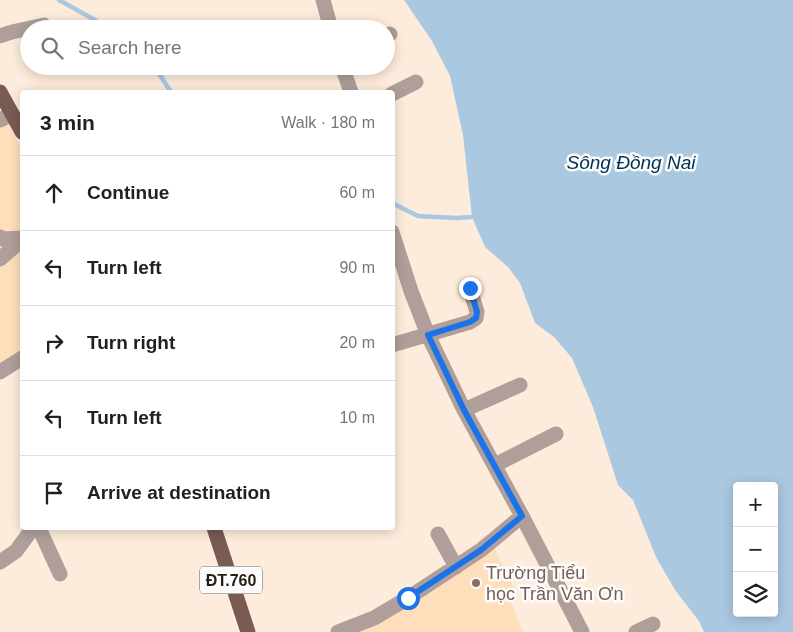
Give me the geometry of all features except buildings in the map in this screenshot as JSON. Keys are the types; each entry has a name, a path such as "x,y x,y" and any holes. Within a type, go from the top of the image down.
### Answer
{"main road":[{"path":"0,92 6,117 20,130"},
{"name":"ĐT.760","path":"215,530 248,632"}],"street":[{"path":"323,0 329,20"},
{"path":"0,36 20,30"},
{"path":"345,75 350,90"},
{"path":"395,92 416,82"},
{"path":"0,237 3,239 20,239"},
{"path":"0,259 20,241"},
{"path":"395,241 428,335 464,410 495,465 582,632"},
{"path":"395,344 470,322 476,318 477,312 470,288"},
{"path":"0,372 20,359"},
{"path":"464,410 520,385"},
{"path":"495,465 556,434"},
{"path":"338,632 374,618 456,567 481,550 522,516"},
{"path":"0,562 16,551 32,530"},
{"path":"40,530 60,574"},
{"path":"438,534 456,567"},
{"path":"636,632 653,624"}],"shaded area":[{"path":"7,122 20,146 20,353 0,366 0,126"},
{"name":"Trường Tiểu học Trần Văn Ơn","path":"493,546 518,595 511,602 523,632 353,632"}],"water":[{"name":"Sông Đồng Nai","path":"404,0 793,0 793,632 704,632 699,621 675,590 656,557 633,500 618,485 593,407 572,358 554,337 535,323 520,283 508,267 485,247 472,217 463,135 450,76 432,41"}],"waterway":[{"path":"59,0 95,20"},
{"path":"160,75 170,90"},
{"path":"395,204 418,216 472,217"}],"place":[{"name":"Trường Tiểu học Trần Văn Ơn","path":"476,583"}],"route":[{"path":"408,598 481,550 522,516 464,410 428,335 470,322 476,318 477,312 470,288"}]}
